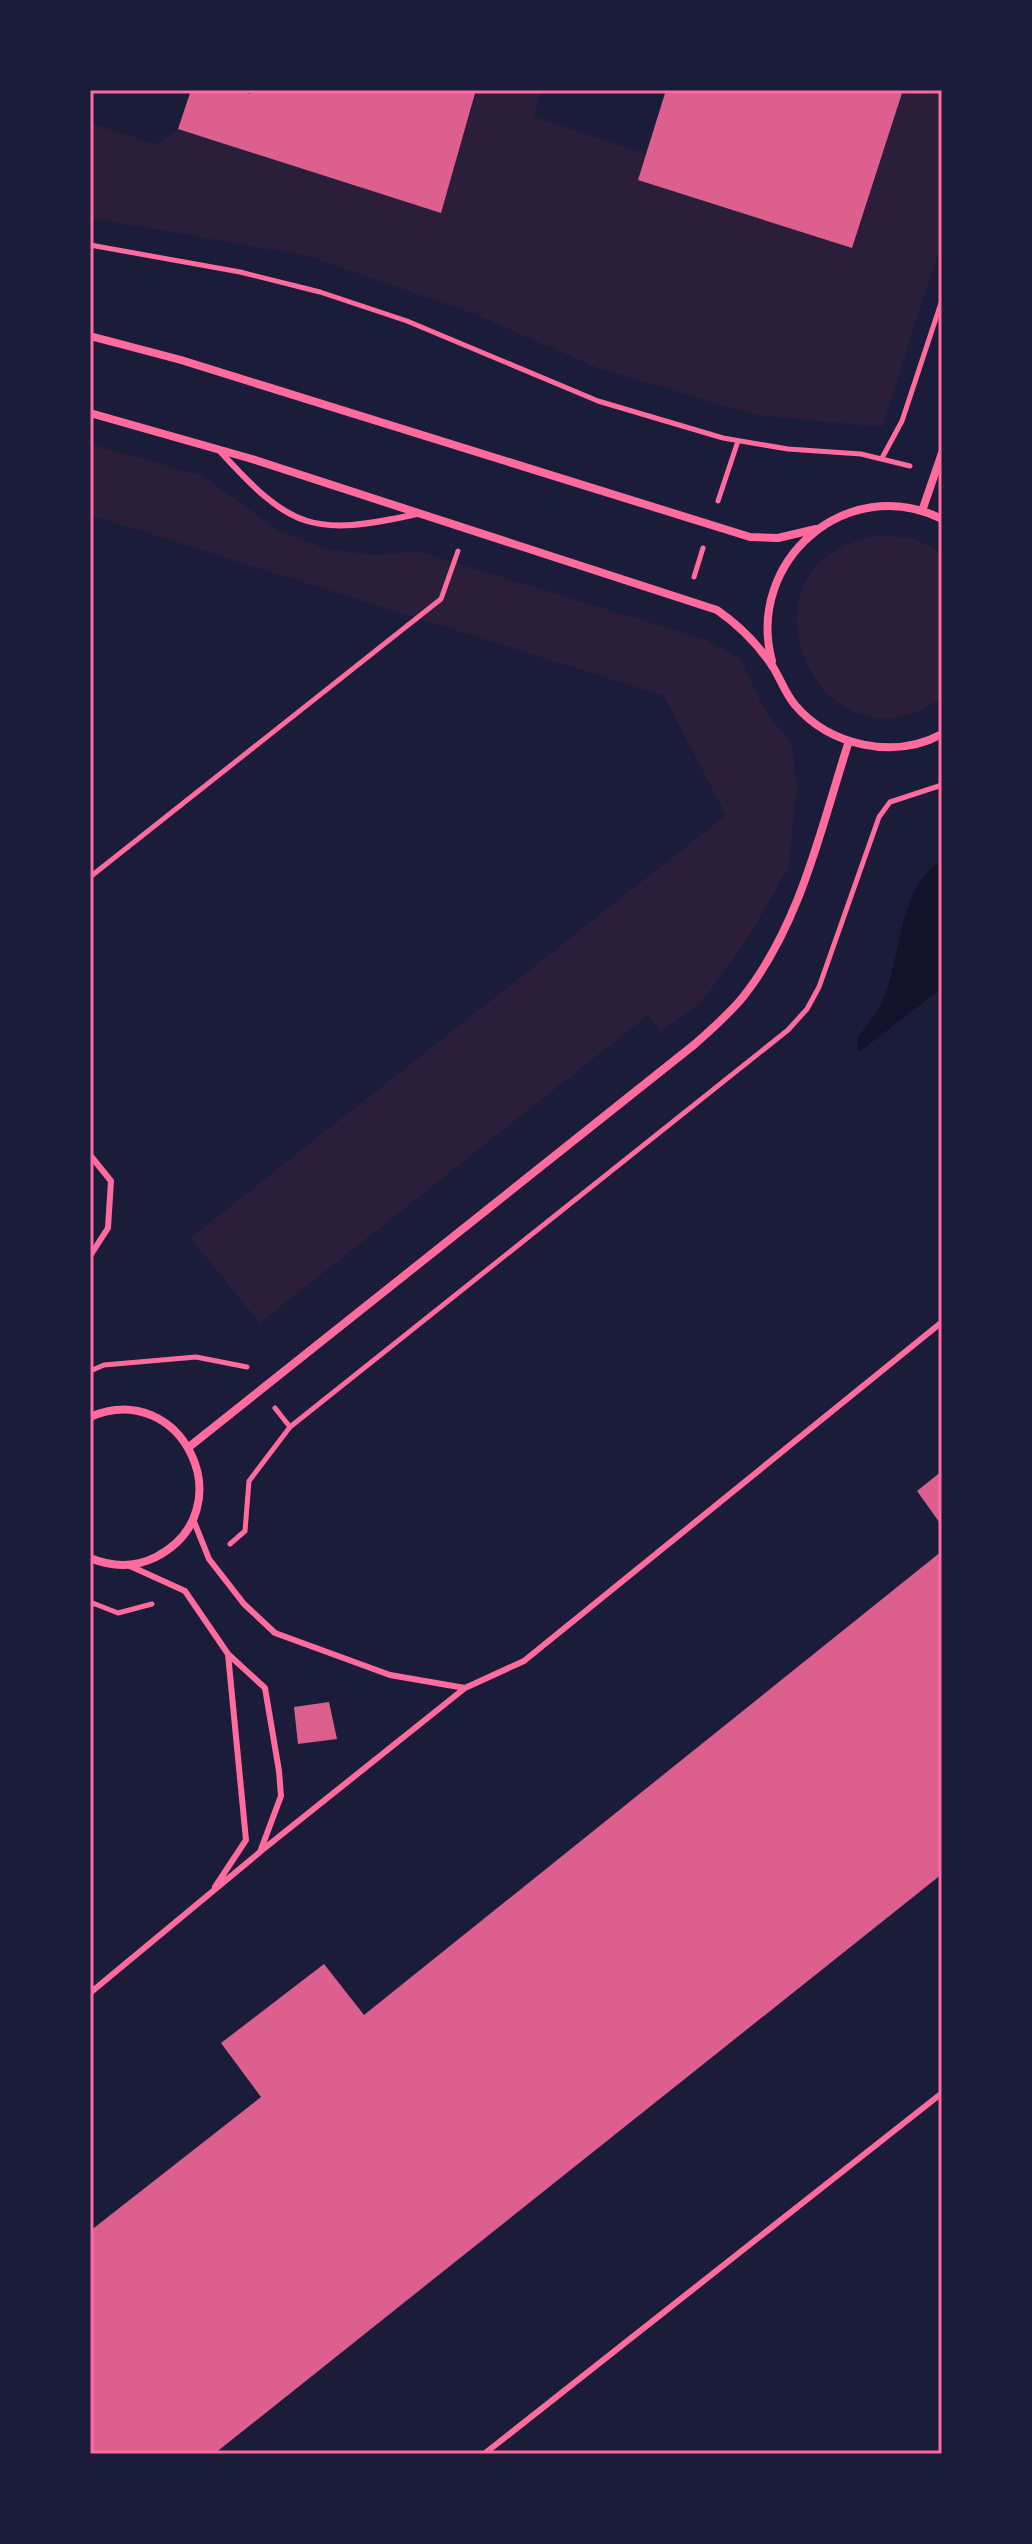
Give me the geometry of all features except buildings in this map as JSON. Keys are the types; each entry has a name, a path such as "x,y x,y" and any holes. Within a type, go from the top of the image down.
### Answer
{"street":[{"path":"90,336 181,360 750,537 778,538 816,529 852,510 872,506 922,511 942,519"},
{"path":"90,413 423,513 717,610 740,626 774,670 794,704 808,718 849,741 898,747 942,734"},
{"path":"922,511 942,453"},
{"path":"774,670 767,632 771,593 788,558 816,529"},
{"path":"189,1447 695,1044 743,998 789,921 849,741"},
{"path":"90,1417 120,1410 147,1414 170,1426 189,1447 200,1482 193,1519 183,1536 167,1551 130,1566 90,1558"}],"lane":[{"path":"218,449 263,498 294,516 342,528 423,513"},
{"path":"90,1155 111,1181 108,1228 90,1256"},
{"path":"90,1993 465,1688 524,1661 942,1322"},
{"path":"193,1519 209,1559 244,1604 275,1633 390,1675 465,1688"},
{"path":"130,1566 185,1591 228,1654 265,1688 281,1796 260,1852"},
{"path":"210,1893 246,1840 228,1654"},
{"path":"484,2454 942,2093"}],"path":[{"path":"90,245 240,272 320,292 407,321 627,411 723,438 882,458 934,474"},
{"path":"882,458 902,421 942,300"},
{"path":"90,877 441,599 466,527"},
{"path":"90,1371 104,1365 196,1357 247,1367 260,1388"}],"shaded area":[{"path":"477,90 542,90 534,117 646,154 639,180 852,248 903,90 942,90 942,241 882,427 755,415 598,368 472,313 308,256 90,218 90,123 157,144 178,129 441,213"},
{"path":"90,444 203,476 278,530 327,549 375,555 417,551 704,639 740,658 764,709 792,744 797,789 788,868 752,931 703,1001 661,1032 648,1015 260,1323 190,1238 726,815 664,696 90,515"},
{"path":"882,535 915,539 942,554 942,697 898,717 858,714 826,692 805,659 797,621 805,583 832,552"},
{"path":"942,860 942,988 859,1052 857,1039 880,1007 916,888 927,872"}]}
